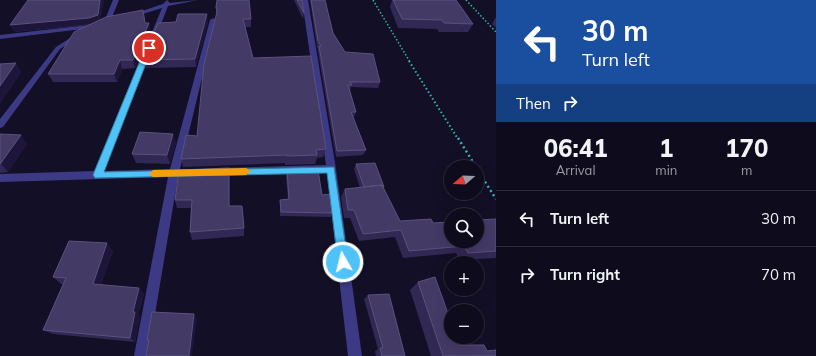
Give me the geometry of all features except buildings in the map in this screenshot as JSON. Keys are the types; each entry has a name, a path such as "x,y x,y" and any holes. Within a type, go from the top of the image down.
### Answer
{"street":[{"path":"116,0 111,21 167,3 195,0"},
{"path":"305,0 331,169 355,356"},
{"path":"98,175 167,3"},
{"path":"141,356 174,173 213,20"},
{"path":"0,125 58,48 82,33 97,26 2,37"},
{"path":"2,37 8,30"},
{"path":"206,172 331,169"},
{"path":"0,178 190,173"}],"path":[{"path":"373,0 471,160"},
{"path":"466,0 496,32"},
{"path":"484,180 496,199"}],"slow traffic":[{"path":"153,174 246,171"}],"route":[{"path":"149,48 98,175 331,169 343,262"}]}
